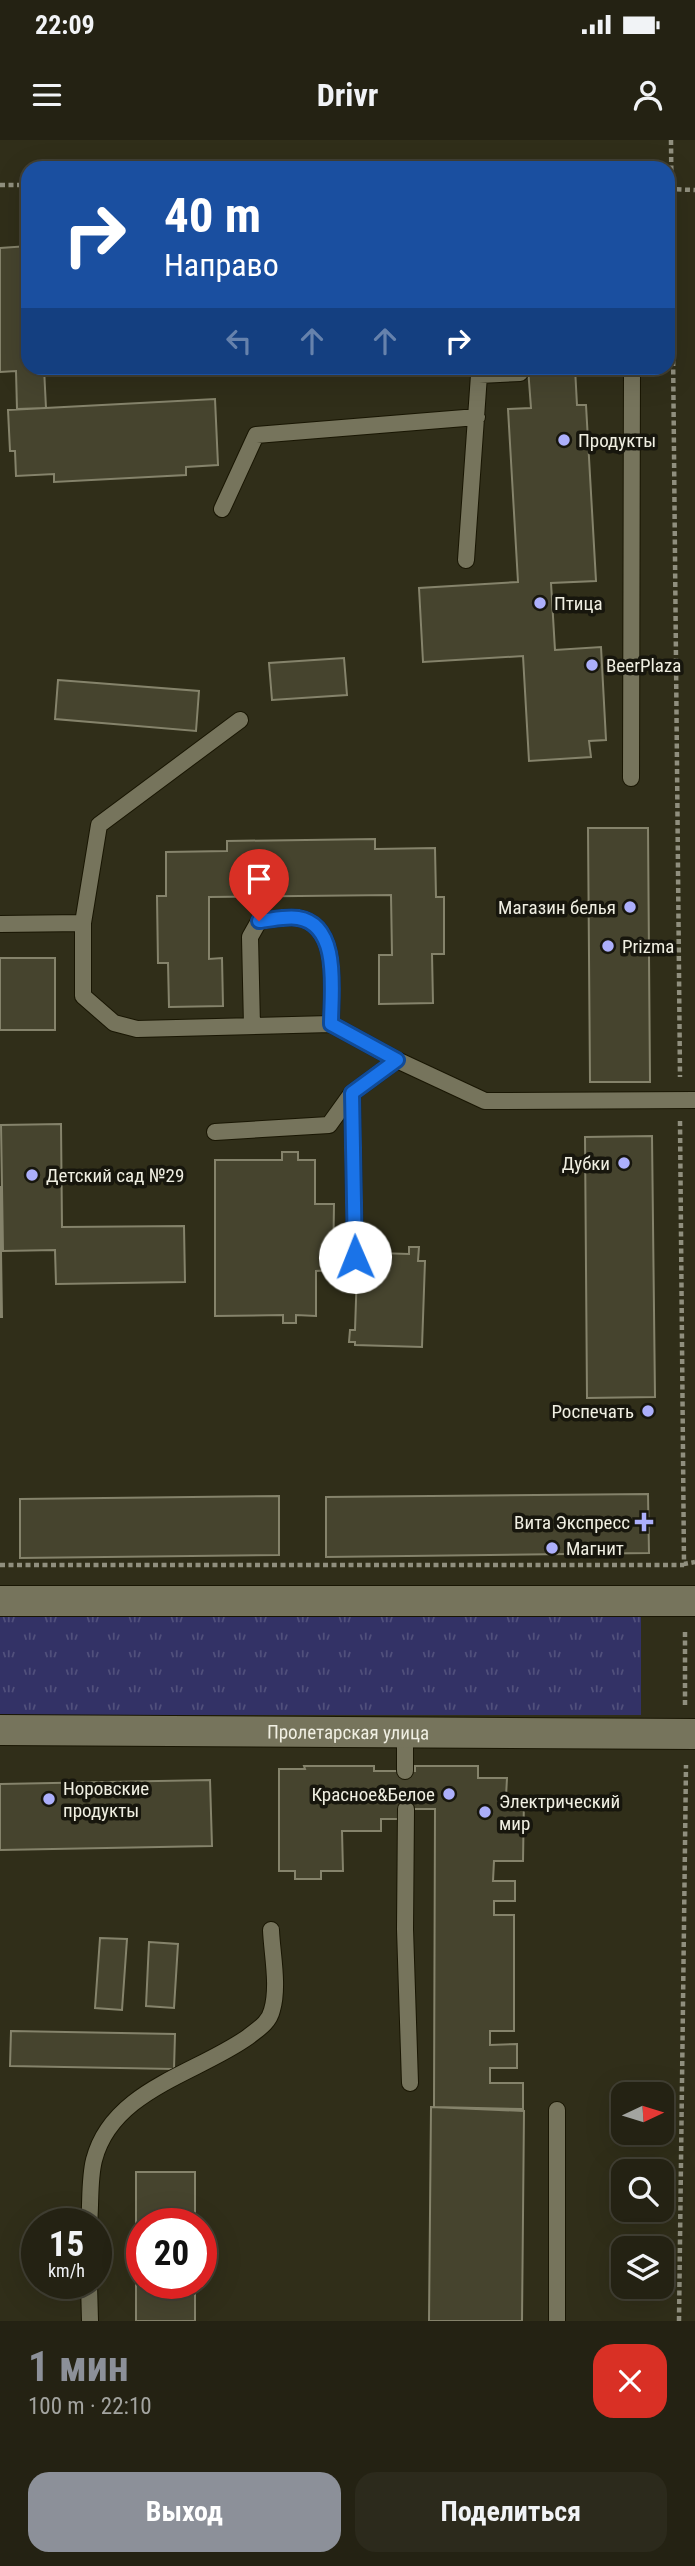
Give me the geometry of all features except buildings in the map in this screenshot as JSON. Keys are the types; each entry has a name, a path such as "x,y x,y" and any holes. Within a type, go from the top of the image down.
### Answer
{"street":[{"path":"0,1601 695,1601"},
{"name":"Пролетарская улица","path":"0,1730 695,1734"}],"lane":[{"path":"466,560 479,375"},
{"path":"631,778 632,375"},
{"path":"222,509 256,435 477,416"},
{"path":"240,720 99,825 83,923 83,996 114,1023 137,1029 331,1024 397,1060 485,1101 688,1100"},
{"path":"252,1026 250,937 259,921 298,918 316,926 327,944 332,961 331,1024"},
{"path":"0,924 83,923"},
{"path":"215,1132 328,1125 352,1093 397,1060"},
{"path":"352,1093 355,1257"},
{"path":"405,1733 405,1771"},
{"path":"405,1809 405,1929 410,2084"},
{"path":"90,2208 94,2160 110,2126 131,2103 235,2046 264,2025 272,2011 274,1991 271,1930"},
{"path":"557,2109 557,2321"},
{"path":"89,2299 90,2321"}],"path":[{"path":"671,140 671,161"},
{"path":"0,185 21,186"},
{"path":"675,190 695,190"},
{"path":"674,375 688,1100 684,1564 695,1562"},
{"path":"678,2321 686,1765"}],"green space":[{"path":"0,1615 641,1616 641,1715 0,1715"}],"place":[{"name":"Продукты","path":"564,440"},
{"name":"Птица","path":"540,603"},
{"name":"BeerPlaza","path":"592,665"},
{"name":"Магазин белья","path":"630,907"},
{"name":"Prizma","path":"608,946"},
{"name":"Дубки","path":"624,1163"},
{"name":"Детский сад №29","path":"32,1175"},
{"name":"Роспечать","path":"648,1411"},
{"name":"Вита Экспресс","path":"644,1522"},
{"name":"Магнит","path":"552,1548"},
{"name":"Красное&Белое","path":"449,1794"},
{"name":"Норовские продукты","path":"49,1799"},
{"name":"Электрический мир","path":"485,1812"}],"route":[{"path":"259,921 298,918 316,926 327,944 332,961 331,1024 397,1060 352,1093 355,1257"}]}
